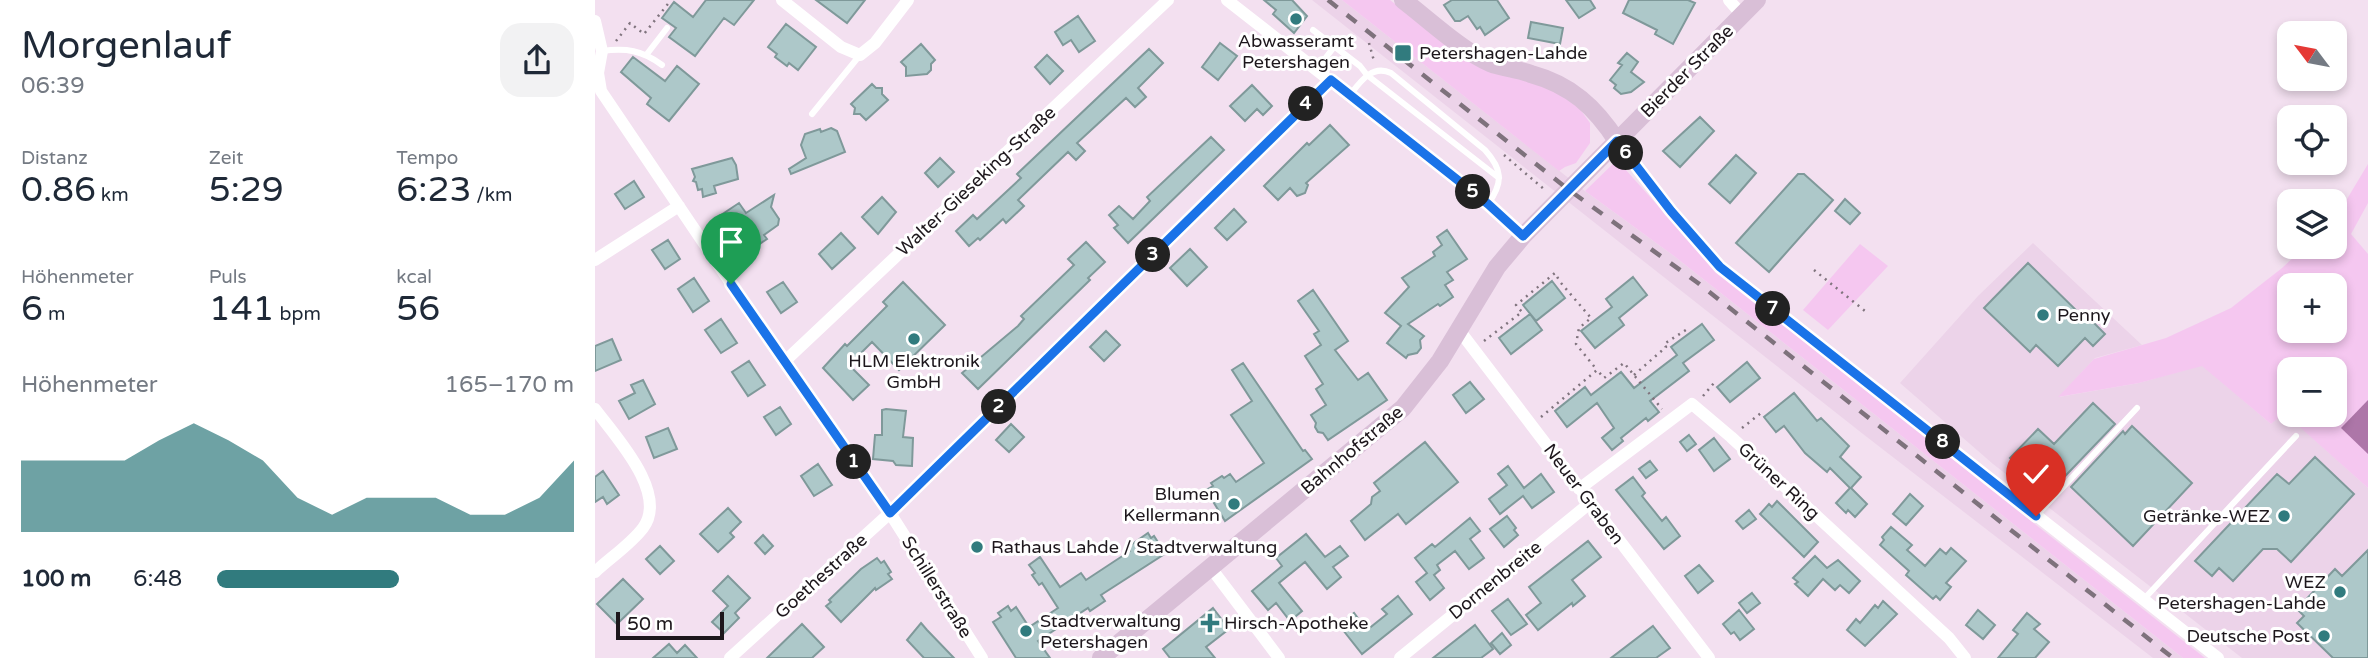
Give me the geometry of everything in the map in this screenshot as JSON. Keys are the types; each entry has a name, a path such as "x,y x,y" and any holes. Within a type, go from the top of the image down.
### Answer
{"street":[{"path":"782,0 841,47 860,55 875,43 908,0"},
{"name":"Walter-Gieseking-Straße","path":"784,362 1168,0"},
{"path":"1227,0 1488,204 1523,236"},
{"path":"1403,0 1475,56 1491,64 1558,82 1579,95 1595,110 1678,219 1720,267 2218,658"},
{"path":"1729,0 1742,15"},
{"name":"Bierder Straße","path":"1617,141 1757,0"},
{"name":"Schillerstraße","path":"595,21 602,51 596,74 600,91 890,513 982,658"},
{"name":"Goethestraße","path":"730,658 890,513 943,469 1331,80"},
{"name":"Bahnhofstraße","path":"1101,658 1403,408 1440,361 1497,267 1523,236 1617,141"},
{"path":"595,260 679,206"},
{"name":"Neuer Graben","path":"1459,330 1709,658"},
{"path":"1579,489 1692,404 1694,406"},
{"name":"Grüner Ring","path":"1694,406 1949,638 1965,658"},
{"path":"595,409 644,477 650,513 644,527 595,572"},
{"name":"Dornenbreite","path":"1400,658 1590,503"},
{"path":"1212,568 1279,658"}],"lane":[{"path":"647,54 667,28"},
{"path":"1313,30 1499,178"},
{"path":"1317,69 1334,47"},
{"path":"602,51 619,49 647,54 661,65"},
{"path":"812,114 860,55"},
{"path":"1350,95 1367,75 1384,70 1391,73 1485,150 1497,163 1499,186 1488,204"},
{"path":"2036,516 2137,408"},
{"path":"2144,598 2296,436"}],"path":[{"path":"602,51 615,41 630,23 644,34 671,0"},
{"path":"1369,44 1377,71"},
{"path":"1504,155 1545,190"},
{"path":"1814,270 1865,311"},
{"path":"1473,350 1522,312 1516,305 1555,273 1591,318 1579,328 1576,344 1604,378 1624,363 1671,420"},
{"path":"1634,375 1667,347 1664,344 1689,328"},
{"path":"1531,425 1597,370"},
{"path":"1694,406 1714,383"},
{"path":"1731,438 1761,412"}],"shaded area":[{"path":"1312,0 1342,0 1585,191 1674,256 2183,658 2153,658 1863,434"},
{"path":"1342,0 1390,0 1473,64 1546,83 1580,109 1590,123 1590,143 1576,163 1559,171"},
{"path":"1617,160 1709,263 1842,372 2205,658 2183,658 1674,256 1585,191"},
{"path":"2368,164 2368,203 2351,234 2368,254 2368,488 2300,427 2347,427 2347,357 2277,357 2277,419 2271,424 2202,366 2139,383 2058,397 2094,359 2166,338 2231,308 2292,259 2347,259 2347,199"},
{"path":"2033,243 2142,345 2095,358 2059,397 2139,383 2202,365 2271,424 2277,418 2277,427 2301,427 2368,488 2368,658 2242,658 1993,464 1900,383 1978,296"},
{"path":"1860,244 1888,266 1828,330 1803,310"},
{"path":"2368,400 2368,454 2341,428 2347,427 2347,422"}],"building":[{"path":"706,0 754,0 734,25 724,18 695,56 669,37 676,28 662,18 674,2 693,17"},
{"path":"816,0 865,0 847,23"},
{"path":"1264,0 1292,0 1307,16 1294,33 1273,14 1276,10"},
{"path":"1452,0 1497,0 1509,18 1485,35 1468,16 1455,21 1444,5"},
{"path":"1566,0 1590,0 1595,8 1579,18"},
{"path":"1629,0 1688,0 1695,3 1673,44 1655,34 1657,30 1623,13"},
{"path":"1078,16 1095,41 1079,52 1071,40 1063,45 1055,32"},
{"path":"1531,22 1563,28 1560,44 1528,38"},
{"path":"786,24 816,47 798,70 775,57 777,54 768,47"},
{"path":"1220,43 1237,56 1218,80 1202,67"},
{"path":"921,44 935,60 931,64 931,70 927,74 906,76 906,67 901,62"},
{"path":"1149,49 1163,63 1138,88 1146,97 1135,107 1126,98 1077,143 1085,151 1076,160 1068,152 1018,200 1024,206 1006,223 1003,219 980,240 978,238 969,246 956,231 973,215 977,219 1021,178 1017,174"},
{"path":"1627,53 1638,62 1631,72 1644,82 1631,92 1621,94 1610,80 1622,65 1618,63"},
{"path":"1047,55 1063,71 1050,84 1035,67"},
{"path":"633,57 665,81 677,66 699,84 669,121 647,104 651,98 621,72"},
{"path":"872,84 876,88 882,88 882,94 888,100 866,120 860,114 854,114 855,108 851,104"},
{"path":"1252,85 1272,106 1263,115 1257,109 1245,121 1230,106"},
{"path":"1700,117 1714,131 1680,167 1663,151"},
{"path":"1330,125 1349,145 1306,183 1308,185 1305,193 1297,196 1290,188 1278,200 1264,186 1307,143 1309,145"},
{"path":"831,128 837,131 845,152 791,174 789,169 806,158 801,145 805,134"},
{"path":"1211,137 1224,150 1128,243 1114,228 1118,225 1109,215 1119,206 1133,219 1150,201 1147,197"},
{"path":"1736,155 1756,173 1730,203 1709,184"},
{"path":"732,158 738,179 714,186 716,193 703,197 702,189 698,190 696,182 693,181 695,177 692,169"},
{"path":"940,158 954,172 938,187 925,173"},
{"path":"1798,174 1804,174 1833,200 1769,272 1736,243"},
{"path":"634,181 644,197 625,209 615,194"},
{"path":"774,195 771,207 779,219 778,225 764,235 767,239 752,249 736,226 725,233 715,219 739,203 746,213"},
{"path":"882,197 896,212 878,234 862,217"},
{"path":"1845,199 1860,213 1850,224 1835,211"},
{"path":"1234,209 1246,222 1227,240 1215,228"},
{"path":"1447,230 1467,259 1447,272 1453,280 1445,285 1453,297 1408,324 1424,336 1420,340 1421,348 1417,353 1406,358 1387,343 1401,326 1385,313 1409,287 1402,278 1435,256 1433,252 1442,245 1437,237"},
{"path":"841,233 855,248 832,269 819,254"},
{"path":"668,240 680,259 665,269 652,250"},
{"path":"1086,242 1105,262 1088,278 1090,280 978,389 962,373 1018,326 1024,319 1021,316 1074,265 1068,259"},
{"path":"1190,249 1207,267 1187,286 1170,268"},
{"name":"Penny","path":"2028,263 2086,320 2089,318 2105,334 2093,346 2085,338 2058,366 2036,345 2030,352 1984,308"},
{"path":"1633,277 1647,295 1619,318 1624,325 1595,348 1581,331 1612,307 1606,299"},
{"path":"694,278 709,301 693,312 678,289"},
{"path":"1552,281 1565,298 1536,321 1523,305"},
{"path":"783,282 797,302 781,313 767,292"},
{"path":"903,282 945,325 899,370 872,342 849,365 869,385 853,400 823,368 887,306 883,302"},
{"path":"1313,290 1348,341 1335,350 1358,380 1368,373 1387,400 1328,440 1323,433 1318,432 1311,415 1326,405 1316,389 1323,384 1305,356 1321,345 1314,334 1319,331 1298,301"},
{"path":"1530,314 1542,330 1511,354 1499,338"},
{"path":"721,319 737,343 721,353 705,330"},
{"path":"1702,324 1714,340 1683,363 1689,371 1650,401 1659,412 1648,421 1646,418 1621,438 1623,441 1612,450 1602,438 1614,428 1597,403 1567,427 1555,411 1585,387 1591,395 1621,372 1634,388 1677,355 1671,347"},
{"path":"1106,331 1120,345 1104,361 1090,347"},
{"path":"612,339 621,360 595,371 595,346"},
{"path":"749,361 765,385 748,396 732,372"},
{"path":"1747,362 1760,378 1730,402 1717,387"},
{"path":"1243,363 1303,451 1312,459 1225,521 1206,490 1222,476 1224,478 1230,474 1236,482 1264,463 1231,415 1252,401 1232,370"},
{"path":"643,380 655,404 629,419 619,401 635,393 631,385"},
{"path":"1470,382 1484,399 1466,413 1453,395"},
{"path":"1794,393 1817,421 1821,418 1849,446 1840,457 1861,477 1851,488 1867,504 1855,517 1848,510 1846,513 1836,503 1850,488 1830,468 1827,472 1805,453 1784,426 1776,432 1764,417"},
{"path":"2093,403 2115,424 2048,494 2010,458 2038,429 2054,444"},
{"path":"780,407 791,424 776,435 764,417"},
{"path":"882,410 906,411 903,437 913,438 912,466 873,459 875,435 882,435"},
{"path":"1011,424 1024,437 1009,452 996,440"},
{"path":"2132,426 2192,483 2133,546 2071,487 2123,431 2125,434"},
{"path":"668,428 677,449 654,458 646,437"},
{"path":"1689,435 1696,444 1687,451 1680,442"},
{"path":"1714,438 1730,459 1714,471 1699,450"},
{"path":"1425,442 1458,482 1406,524 1398,514 1365,540 1351,521 1371,504 1372,497 1380,491 1374,483"},
{"path":"2315,457 2354,494 2291,562 2277,549 2263,549 2233,581 2219,568 2212,576 2195,561 2277,474 2289,484"},
{"path":"1650,461 1657,470 1646,478 1639,469"},
{"path":"818,464 832,485 814,496 801,476"},
{"path":"1508,466 1524,488 1541,474 1554,492 1532,508 1523,496 1500,514 1489,499 1507,485 1498,474"},
{"path":"603,471 619,495 607,504 603,497 595,502 595,477"},
{"path":"1633,477 1645,493 1642,496 1662,521 1666,517 1680,536 1664,549 1616,490"},
{"path":"1910,494 1923,506 1906,525 1893,514"},
{"path":"1777,501 1818,542 1804,557 1760,514 1769,504 1772,507"},
{"path":"728,508 741,522 730,533 734,537 718,552 700,534"},
{"path":"1749,510 1756,519 1743,529 1736,521"},
{"path":"1507,516 1518,535 1504,547 1490,529"},
{"path":"1470,518 1480,531 1470,539 1484,558 1469,569 1455,551 1437,565 1440,570 1434,575 1444,588 1430,600 1416,582 1427,573 1415,558 1432,544 1435,547"},
{"path":"1891,527 1912,545 1907,550 1925,566 1940,549 1946,554 1951,548 1966,561 1946,583 1951,587 1940,600 1936,596 1933,599 1906,575 1909,571 1880,545 1884,540 1882,537"},
{"path":"1148,533 1151,538 1154,536 1163,555 1101,595 1105,601 1090,611 1088,608 1038,641 1050,658 1016,658 993,622 1001,617 998,613 1008,606 1011,611 1016,607 1029,627 1058,608 1042,583 1039,585 1032,575 1035,573 1029,565 1040,557 1060,587 1081,573 1086,580 1130,551 1128,547"},
{"path":"1306,534 1325,557 1340,546 1348,556 1333,567 1341,577 1327,589 1305,562 1279,583 1302,611 1290,621 1276,603 1268,610 1252,591 1282,566 1276,558"},
{"path":"763,535 773,546 765,554 755,543"},
{"path":"1588,541 1601,557 1572,580 1585,596 1538,630 1526,615 1541,603 1529,587"},
{"path":"660,546 674,561 660,574 646,559"},
{"name":"WEZ Petershagen-Lahde","path":"2368,550 2368,658 2333,658 2297,623 2304,616 2297,609 2335,569 2342,576"},
{"path":"1815,556 1827,568 1838,560 1860,581 1849,593 1840,585 1835,590 1823,579 1808,596 1795,584 1798,582 1793,578"},
{"path":"877,558 881,563 884,561 892,579 876,590 875,588 841,622 826,606 831,602 829,600 861,569"},
{"path":"1699,565 1713,581 1698,593 1685,576"},
{"path":"728,576 750,598 735,613 739,618 724,633 712,622 728,606 713,591"},
{"path":"623,579 643,599 617,624 597,604"},
{"path":"1752,593 1760,603 1747,613 1739,603"},
{"path":"1398,596 1412,614 1362,654 1339,625 1354,613 1367,630 1387,614 1382,609"},
{"path":"1508,599 1527,624 1511,635 1492,611"},
{"path":"1883,601 1897,614 1865,646 1847,630 1856,619 1860,623 1875,605 1878,608"},
{"path":"1213,608 1229,629 1206,647 1215,658 1170,658 1163,649"},
{"path":"1739,610 1754,629 1740,640 1723,624"},
{"path":"1978,610 1995,625 1983,639 1966,625"},
{"path":"2027,613 2040,624 2034,629 2049,642 2035,658 1998,658 2018,634 2013,630"},
{"path":"921,623 954,658 924,658 907,640"},
{"path":"802,624 824,647 812,658 767,658"},
{"path":"1475,625 1493,649 1481,658 1433,658"},
{"path":"1653,626 1670,648 1656,658 1611,658"},
{"path":"1502,633 1511,645 1500,654 1491,643"},
{"path":"669,644 677,653 685,645 697,658 653,658"}],"railway":[{"path":"1328,0 1569,190 1698,283 2173,658"}],"place":[{"name":"Abwasseramt Petershagen","path":"1296,19"},
{"name":"Petershagen-Lahde","path":"1403,53"},
{"name":"Penny","path":"2043,315"},
{"name":"HLM Elektronik GmbH","path":"914,339"},
{"name":"Blumen Kellermann","path":"1234,504"},
{"name":"Getränke-WEZ","path":"2284,516"},
{"name":"Rathaus Lahde / Stadtverwaltung","path":"977,547"},
{"name":"WEZ Petershagen-Lahde","path":"2340,592"},
{"name":"Hirsch-Apotheke","path":"1210,623"},
{"name":"Stadtverwaltung Petershagen","path":"1026,631"},
{"name":"Deutsche Post","path":"2324,636"}],"route":[{"path":"731,284 890,513 1331,80 1488,204 1523,236 1617,141 1671,211 1720,267 2036,516"}]}
